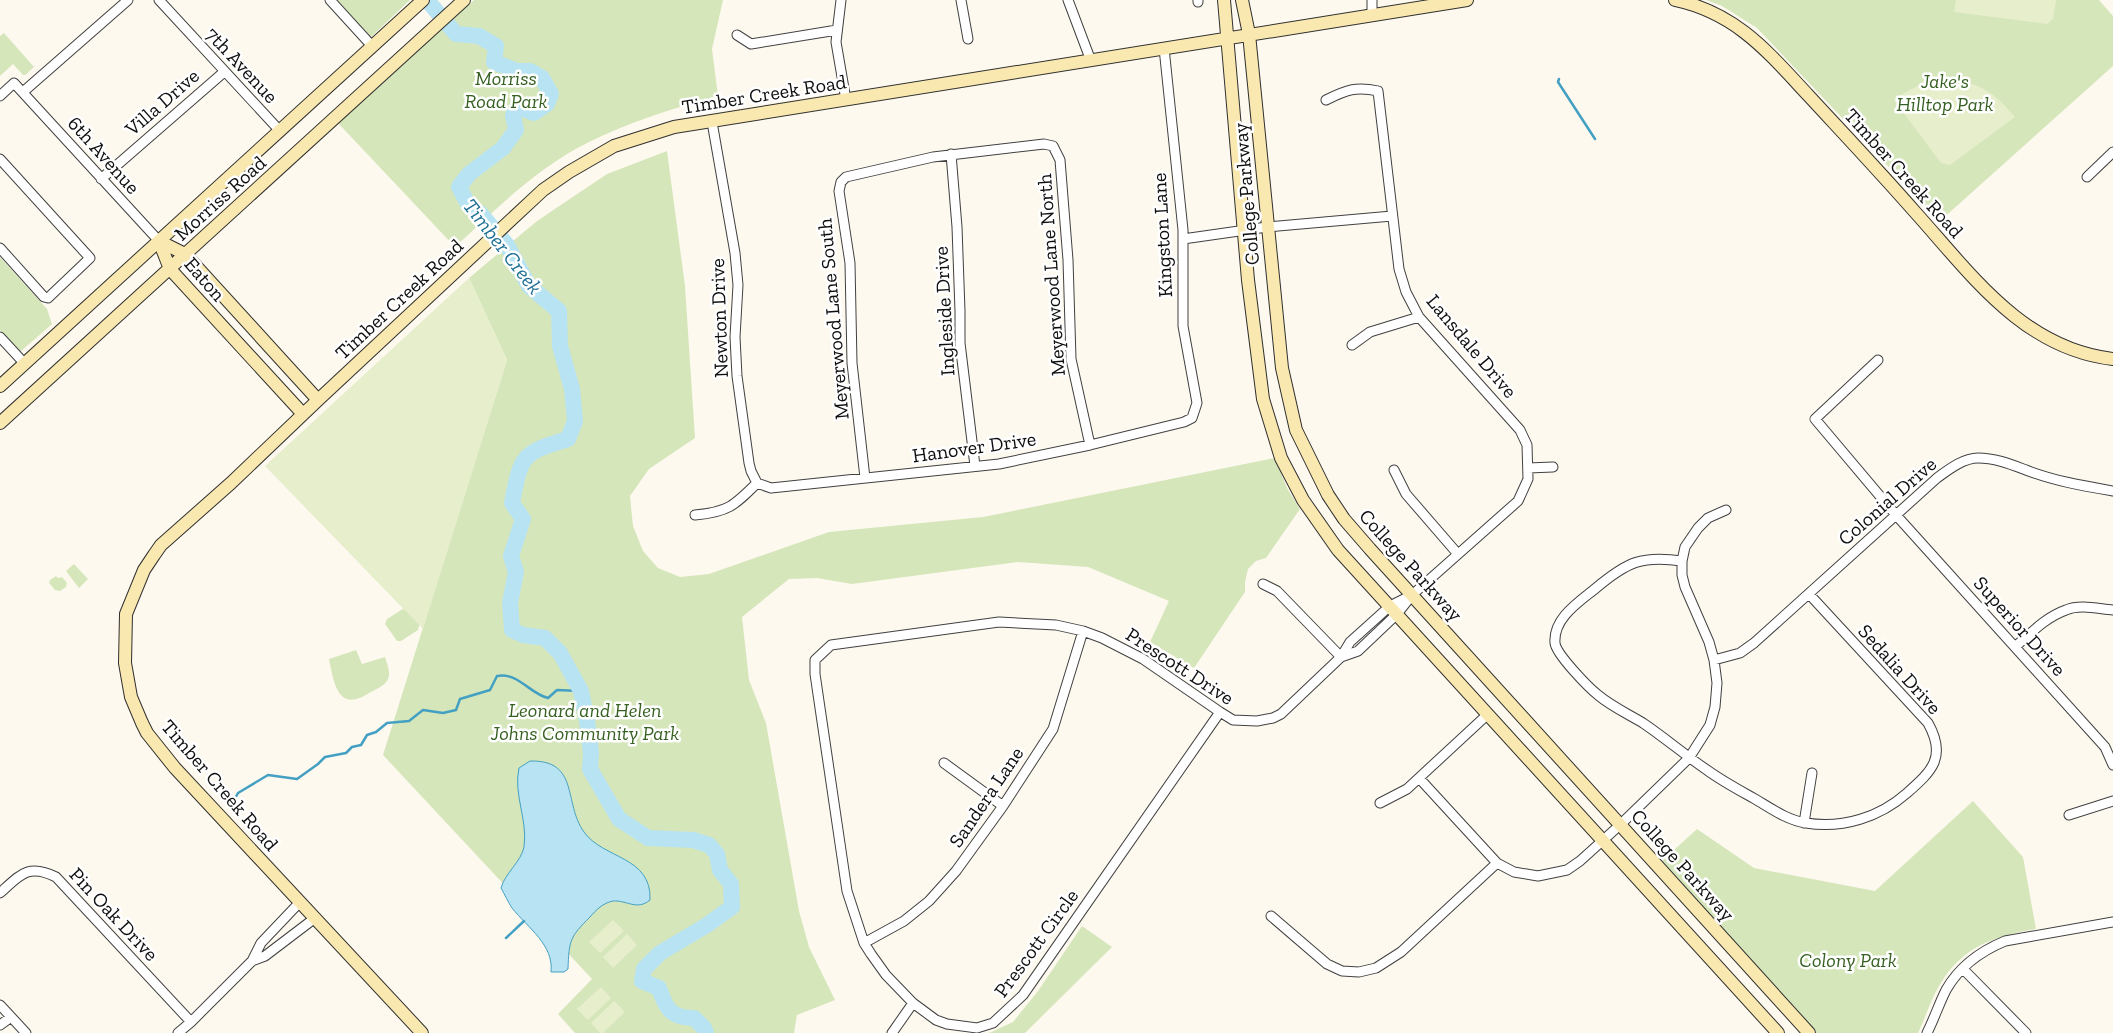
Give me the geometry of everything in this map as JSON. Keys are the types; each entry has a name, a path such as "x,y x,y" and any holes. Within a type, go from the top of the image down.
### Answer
{"main road":[{"name":"Morriss Road","path":"0,386 423,0"},
{"name":"Morriss Road","path":"0,423 464,0"},
{"name":"College Parkway","path":"1224,0 1248,280 1263,400 1281,458 1303,500 1338,550 1774,1029"},
{"name":"College Parkway","path":"1242,0 1249,34 1282,368 1296,430 1317,474 1344,519 1808,1033"},
{"name":"Timber Creek Road","path":"422,1033 332,934 175,768 147,733 130,697 124,640 126,614 131,600 144,570 161,545 231,483 522,210 553,183 614,146 674,127 1468,0"},
{"name":"Timber Creek Road","path":"1675,0 1696,5 1727,19 1765,49 1915,212 1967,272 2018,319 2050,341 2113,360"},
{"name":"Eaton","path":"159,241 185,254 318,400"},
{"name":"Eaton","path":"159,241 170,269 303,414"},
{"path":"1711,959 1729,945"},
{"path":"1774,1029 1787,1009"}],"street":[{"path":"0,96 14,83 23,92 128,0"},
{"name":"7th Avenue","path":"159,0 280,131"},
{"path":"330,0 372,46"},
{"path":"841,0 837,30 837,52 846,100"},
{"path":"961,0 968,39"},
{"path":"1068,0 1090,61"},
{"path":"1372,0 1372,15"},
{"path":"737,36 751,44 837,30"},
{"name":"Kingston Lane","path":"1164,48 1183,239 1183,326 1197,403 1192,418"},
{"name":"Villa Drive","path":"101,179 224,72"},
{"name":"Lansdale Drive","path":"1326,100 1345,91 1363,88 1378,91 1398,269 1406,292 1419,317 1520,430 1527,445 1528,468 1526,486 1518,500 1412,595"},
{"name":"6th Avenue","path":"23,92 159,241"},
{"name":"Newton Drive","path":"712,122 735,253 738,285 735,337 737,376 749,463 757,482"},
{"name":"Meyerwood Lane North","path":"951,154 1044,144 1053,146 1060,160 1068,260 1071,358 1090,445"},
{"path":"2088,176 2113,152"},
{"name":"Ingleside Drive","path":"951,154 957,227 960,343 975,466"},
{"name":"Meyerwood Lane South","path":"865,478 852,363 850,263 839,191 841,182 846,177 951,154"},
{"path":"0,159 90,258 48,298 44,297 0,248"},
{"path":"1183,239 1267,227 1392,216"},
{"path":"1352,345 1370,332 1419,317"},
{"path":"0,337 25,364"},
{"name":"Superior Drive","path":"1878,360 1815,419 1896,514 2105,747 2113,765"},
{"name":"Hanover Drive","path":"757,482 770,488 999,464 1090,445 1184,422 1192,418"},
{"name":"Colonial Drive","path":"1714,660 1740,653 1747,648 1944,473 1970,459 1977,458 2014,464 2026,470 2070,482 2113,491"},
{"path":"1528,468 1553,467"},
{"path":"1394,470 1406,494 1457,553"},
{"path":"695,515 726,510 741,499 757,482"},
{"path":"1419,778 1496,863 1514,872 1531,875 1556,873 1574,865 1603,840 1689,758 1710,725 1715,707 1717,683 1714,660 1709,642 1685,588 1682,575 1682,561 1686,547 1698,528 1708,518 1726,510"},
{"name":"Sedalia Drive","path":"1682,561 1658,558 1645,559 1618,571 1574,606 1561,620 1555,645 1560,655 1598,695 1642,723 1708,772 1780,816 1804,823 1820,825 1842,824 1892,807 1931,771 1934,766 1936,743 1928,723 1809,594"},
{"path":"1263,584 1277,590 1341,656"},
{"name":"Prescott Drive","path":"815,669 815,660 831,645 999,622 1039,623 1083,631 1102,638 1143,659 1233,720 1257,721 1273,718 1292,706 1341,656 1350,642 1412,595"},
{"path":"2015,647 2042,623 2067,609 2113,610"},
{"name":"Sandera Lane","path":"864,943 904,921 929,901 956,871 1003,806 1053,729 1083,631"},
{"name":"Prescott Circle","path":"815,669 847,891 864,943 886,975 913,1004 936,1020 947,1024 977,1028 993,1023 1016,1003 1220,712"},
{"path":"1380,804 1407,789 1488,714"},
{"path":"944,763 1003,806"},
{"path":"1804,823 1812,773"},
{"path":"2069,815 2113,801"},
{"path":"1271,916 1327,964 1342,971 1359,972 1376,968 1401,952 1496,863"},
{"name":"Pin Oak Drive","path":"0,893 21,873 44,871 56,877 192,1022"},
{"path":"178,1033 192,1022 252,961 261,943 300,902"},
{"path":"252,961 265,956 315,918"},
{"path":"1927,1033 1947,989 1963,969 1979,954 2005,941 2113,922"},
{"path":"1963,969 2026,1033"},
{"path":"892,1033 913,1004"},
{"path":"0,1005 26,1033"},
{"path":"0,1025 11,1017"}],"green space":[{"path":"336,0 410,0 371,37"},
{"name":"Morriss Road Park","path":"474,0 723,0 712,49 718,96 636,122 570,152 518,190 455,247 338,123"},
{"name":"Jake's Hilltop Park","path":"1706,0 2099,0 2113,16 2113,66 1940,221 1757,28 1722,6"},
{"path":"1956,0 2056,0 2053,19 2047,24 1954,12"},
{"path":"4,33 34,67 25,75 13,64 0,76 0,36"},
{"path":"1958,79 1976,85 1990,93 2015,117 1950,165 1941,163 1894,100 1924,84 1939,80"},
{"name":"Leonard and Helen Johns Community Park","path":"667,151 685,286 695,438 649,469 630,496 633,526 643,551 658,568 680,577 709,574 829,532 983,517 1275,458 1287,488 1300,509 1266,558 1256,561 1248,569 1245,592 1194,668 1150,642 1169,601 1088,567 1018,562 852,584 817,578 789,579 742,617 749,680 766,723 799,911 809,947 835,1000 797,1015 794,1033 575,1033 558,1014 592,979 383,755 507,360 469,278 537,221 607,174"},
{"path":"0,257 47,309 52,324 20,352 0,330"},
{"path":"469,278 507,360 423,629 265,466"},
{"path":"74,564 88,579 79,588 66,571"},
{"path":"56,576 58,578 62,577 67,583 66,587 60,591 55,590 49,583"},
{"path":"406,607 420,623 418,630 401,641 397,641 385,624 387,619"},
{"path":"356,650 362,664 385,657 389,676 387,681 380,687 359,698 350,700 344,698 339,693 333,678 329,659"},
{"name":"Colony Park","path":"1973,801 2023,857 2036,929 1994,939 1970,952 1960,960 1950,970 1937,989 1918,1033 1816,1033 1662,861 1697,829 1754,868 1875,891"},
{"path":"613,920 624,931 600,953 589,942"},
{"path":"1082,926 1112,947 1025,1033 989,1033 1013,1022 1038,991"},
{"path":"627,934 637,945 613,968 603,957"},
{"path":"601,987 611,998 588,1020 577,1009"},
{"path":"614,1001 625,1012 603,1033 600,1033 591,1023"}],"water":[{"path":"530,761 546,763 557,768 564,775 578,821 584,832 592,841 635,866 649,886 650,900 641,905 618,901 609,902 603,905 578,929 570,945 568,969 564,972 551,972 551,962 544,945 512,908 501,888 506,877 520,858 524,847 525,837 518,778 519,768"}],"waterway":[{"name":"Timber Creek","path":"427,0 456,34 479,36 496,46 494,62 517,71 530,71 542,78 551,94 547,104 534,113 519,107 513,115 516,130 503,148 469,174 459,187 469,206 480,213 507,245 529,286 559,311 560,346 572,389 575,421 568,439 532,453 521,466 518,475 512,503 523,519 511,556 516,572 510,603 512,630 523,635 545,638 560,653 581,691 591,753 590,769 619,819 648,838 693,840 709,845 717,854 720,870 731,884 732,907 707,925 660,953 644,969 642,981 659,988 664,1002 670,1011 686,1018 694,1018 704,1028 706,1033"},
{"path":"1559,79 1558,82 1595,139"},
{"path":"232,804 238,793 268,775 297,779 325,757 346,753 352,747 361,745 367,735 376,732 387,723 409,721 423,710 443,713 456,710 460,699 490,690 497,676 511,677 518,680 535,692 548,698 557,690 581,691"},
{"path":"506,938 524,921"}]}
